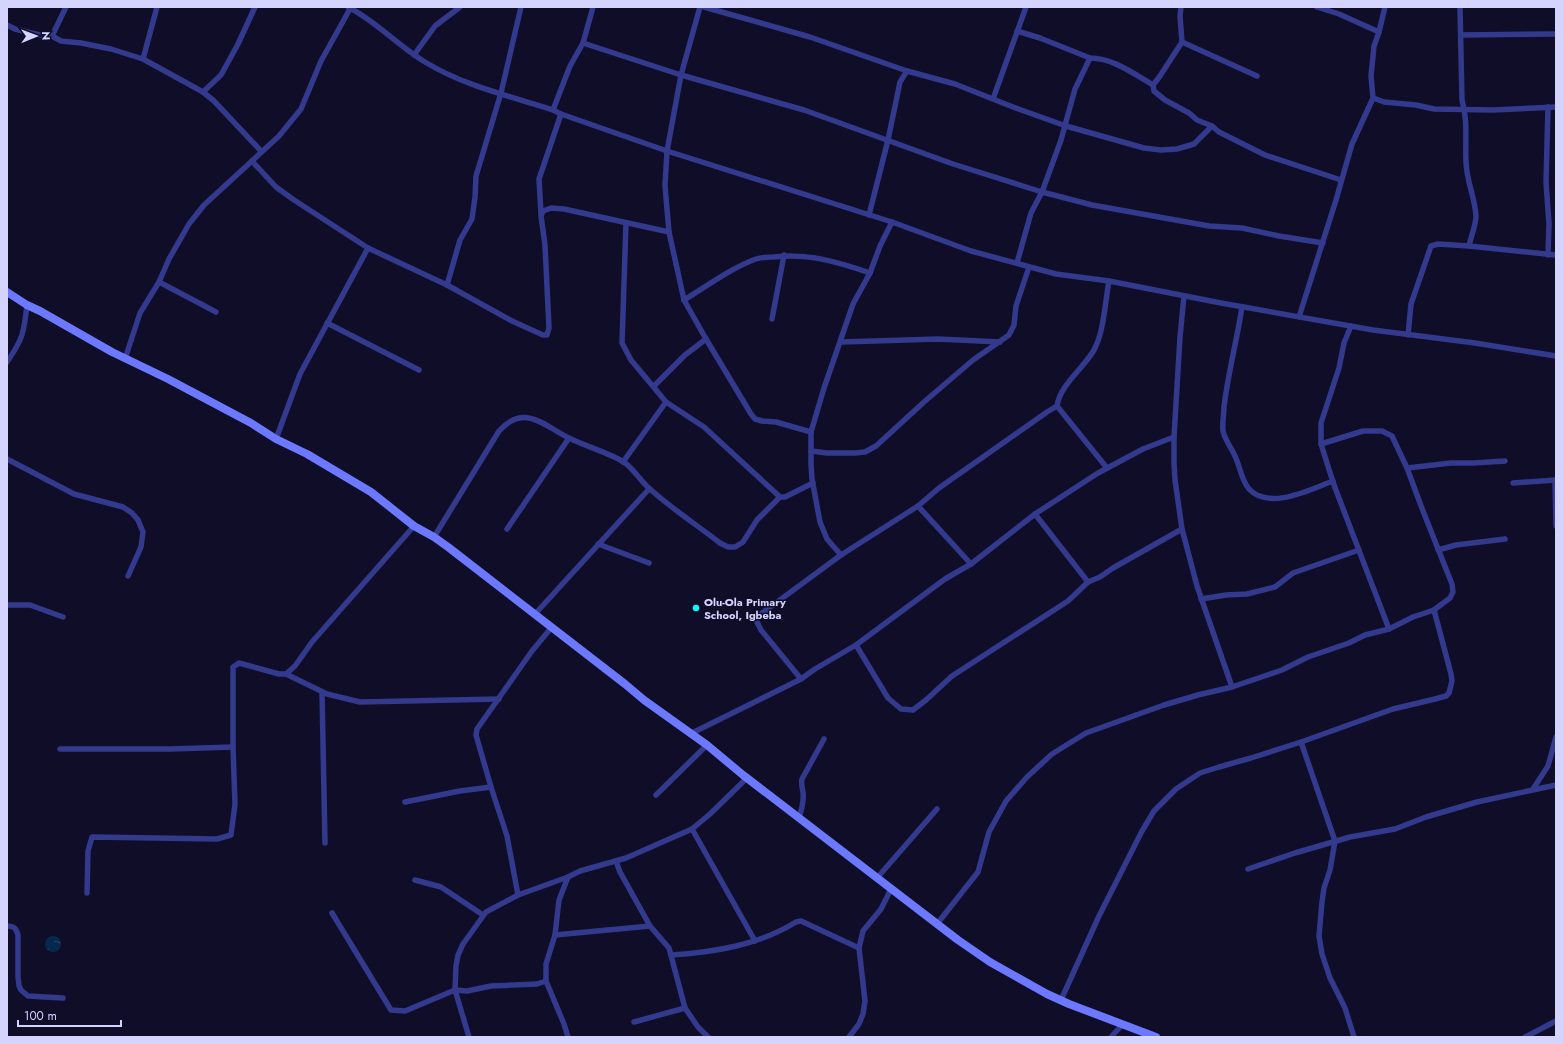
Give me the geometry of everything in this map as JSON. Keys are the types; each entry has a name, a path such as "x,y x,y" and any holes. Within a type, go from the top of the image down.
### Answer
{"street":[{"path":"52,36 66,7"},
{"path":"143,59 157,7"},
{"path":"203,92 221,75 238,44 255,7"},
{"path":"125,359 140,313 159,282 185,231 204,205 279,136 301,109 321,61 350,7 414,55 446,74 464,82 553,110 667,151 892,222 972,251 1056,274 1109,281 1242,307 1351,326 1556,356"},
{"path":"414,55 434,26 460,7"},
{"path":"447,285 460,240 472,219 476,176 501,93 521,7"},
{"path":"553,110 570,66 583,44 593,7"},
{"path":"700,7 681,75 667,151 665,186 669,232 684,300 751,414 756,419 762,421 776,422 811,432"},
{"path":"704,7 810,37 907,70 955,84 1066,126 1144,148 1161,150 1176,149 1194,144 1212,126"},
{"path":"993,99 1026,7"},
{"path":"1181,7 1180,16 1182,42 1153,85 1154,91 1165,100 1189,113 1197,120 1212,126 1225,135 1265,155 1341,180"},
{"path":"1317,7 1339,14 1379,32"},
{"path":"1299,317 1323,243 1352,144 1373,98 1371,76 1374,46 1385,7"},
{"path":"1460,7 1462,100 1465,110 1467,138 1466,162 1468,181 1474,199 1476,217 1469,246"},
{"path":"7,25 15,29 40,36 52,36 61,41 111,49 143,59 203,92 214,101 261,151"},
{"path":"1017,31 1040,38 1090,58 1099,58 1124,68 1153,85"},
{"path":"1461,35 1556,34"},
{"path":"1182,42 1258,76"},
{"path":"583,44 681,75 804,110 953,164 1042,192 1092,205 1209,226 1242,228 1323,243"},
{"path":"1017,263 1031,213 1042,192 1066,126 1075,89 1090,58"},
{"path":"869,215 888,140 900,82 907,70"},
{"path":"1373,98 1384,102 1416,105 1434,109 1465,110 1556,107"},
{"path":"1548,107 1546,182 1549,224 1548,255"},
{"path":"252,161 276,187 368,248 447,285 512,321 543,335 547,335 549,328 545,245 541,216 539,180 561,114"},
{"path":"541,216 543,210 551,208 564,209 669,232"},
{"path":"841,555 827,539 820,522 813,483 811,432 824,388 853,304 870,273 880,246 892,222"},
{"path":"626,223 622,344 631,360 666,402 704,427 780,496 784,497 813,483"},
{"path":"1408,334 1411,304 1431,246 1438,244 1469,246 1556,256"},
{"path":"276,439 300,374 368,248"},
{"path":"684,300 758,258 784,255 815,257 870,273"},
{"path":"772,319 784,255"},
{"path":"811,451 855,454 865,452 876,446 973,360 1009,335 1014,325 1016,306 1029,267"},
{"path":"1107,468 1057,406 1058,398 1086,362 1098,341 1109,281"},
{"path":"159,282 216,312"},
{"path":"7,292 27,305 125,359 168,378 276,439 307,454 370,492 414,526 434,537 535,614 656,710 707,745 747,778 891,889 990,962 1061,1000 1156,1037"},
{"path":"1184,296 1174,437 1174,474 1182,529 1202,599 1232,687"},
{"path":"7,362 22,339 25,327 27,305"},
{"path":"1242,307 1226,392 1223,432 1238,462 1244,482 1250,490 1257,495 1266,498 1279,498 1293,496 1333,481"},
{"path":"327,323 419,370"},
{"path":"1351,326 1344,343 1339,368 1321,423 1321,444 1333,481 1389,629"},
{"path":"841,342 938,338 1000,342"},
{"path":"654,386 685,355 706,339"},
{"path":"623,462 666,402"},
{"path":"801,679 761,630 756,620 758,616 841,555 918,506 940,488 1057,406"},
{"path":"434,537 488,447 506,423 520,418 539,420 569,438 623,462 649,489 720,543 728,547 735,547 743,542 757,520 780,496"},
{"path":"937,924 978,872 989,832 1006,801 1027,777 1052,754 1086,733 1142,712 1198,695 1232,687 1282,670 1308,657 1349,643 1365,635 1389,629 1413,617 1434,610 1444,603 1453,592 1452,584 1407,468 1392,436 1382,431 1363,431 1321,444"},
{"path":"690,734 801,679 815,668 856,645 945,579 971,564 1035,514 1107,468 1143,449 1174,437"},
{"path":"507,529 569,438"},
{"path":"7,459 74,494 123,507 132,513 138,520 142,532 141,547 128,576"},
{"path":"1407,468 1451,463 1505,461"},
{"path":"1513,483 1556,480 1556,526"},
{"path":"535,614 649,489"},
{"path":"918,506 971,564"},
{"path":"1035,514 1088,582"},
{"path":"286,674 295,666 312,642 414,526"},
{"path":"856,645 888,698 901,709 913,710 952,676 1068,601 1088,582 1100,577 1182,529"},
{"path":"1438,550 1456,545 1505,539"},
{"path":"598,544 649,563"},
{"path":"1202,599 1226,595 1247,594 1275,587 1293,573 1359,550"},
{"path":"7,605 30,605 63,617"},
{"path":"1061,1000 1099,916 1133,849 1154,811 1176,789 1200,773 1301,742 1393,709 1446,696 1449,693 1452,682 1451,674 1434,610"},
{"path":"518,895 507,836 476,735 477,729 532,651 551,628"},
{"path":"87,893 88,850 92,837 217,839 231,835 235,804 233,667 235,664 244,663 279,674 286,674 322,692 360,702 499,699"},
{"path":"322,692 325,843"},
{"path":"1533,789 1548,766 1556,737"},
{"path":"799,817 803,806 803,790 801,785 802,779 824,739"},
{"path":"1301,742 1336,841 1330,870 1324,888 1319,936 1326,966 1345,1008 1354,1037"},
{"path":"656,795 707,745"},
{"path":"60,749 170,749 233,747"},
{"path":"469,1037 455,990 456,966 458,955 483,915 490,909 518,895 568,877 580,871 616,861 692,829 710,814 747,778"},
{"path":"1248,869 1336,841 1369,833 1395,829 1426,817 1477,802 1556,785"},
{"path":"405,802 460,791 491,787"},
{"path":"877,878 937,809"},
{"path":"692,829 755,941"},
{"path":"616,861 620,872 650,926 670,948 685,1008 698,1027 708,1037"},
{"path":"568,877 559,900 555,935 546,964 546,981 568,1037"},
{"path":"415,880 441,887 483,915"},
{"path":"849,1037 864,1014 865,1001 859,948 863,931 881,909 891,889"},
{"path":"332,913 391,1010 405,1012 455,990 467,991 492,986 537,984 546,981"},
{"path":"672,955 706,953 755,941 801,921 859,948"},
{"path":"7,926 13,926 18,935 18,976 21,990 28,996 63,998"},
{"path":"555,935 650,926"},
{"path":"634,1022 685,1008"},
{"path":"1525,1037 1556,1021"},
{"path":"1111,1037 1123,1024"}],"water":[{"path":"53,936 60,941 61,944 56,951 53,952 46,947 45,944 50,937"}],"place":[{"name":"Olu-Ola Primary School, Igbeba","path":"696,608"}]}
